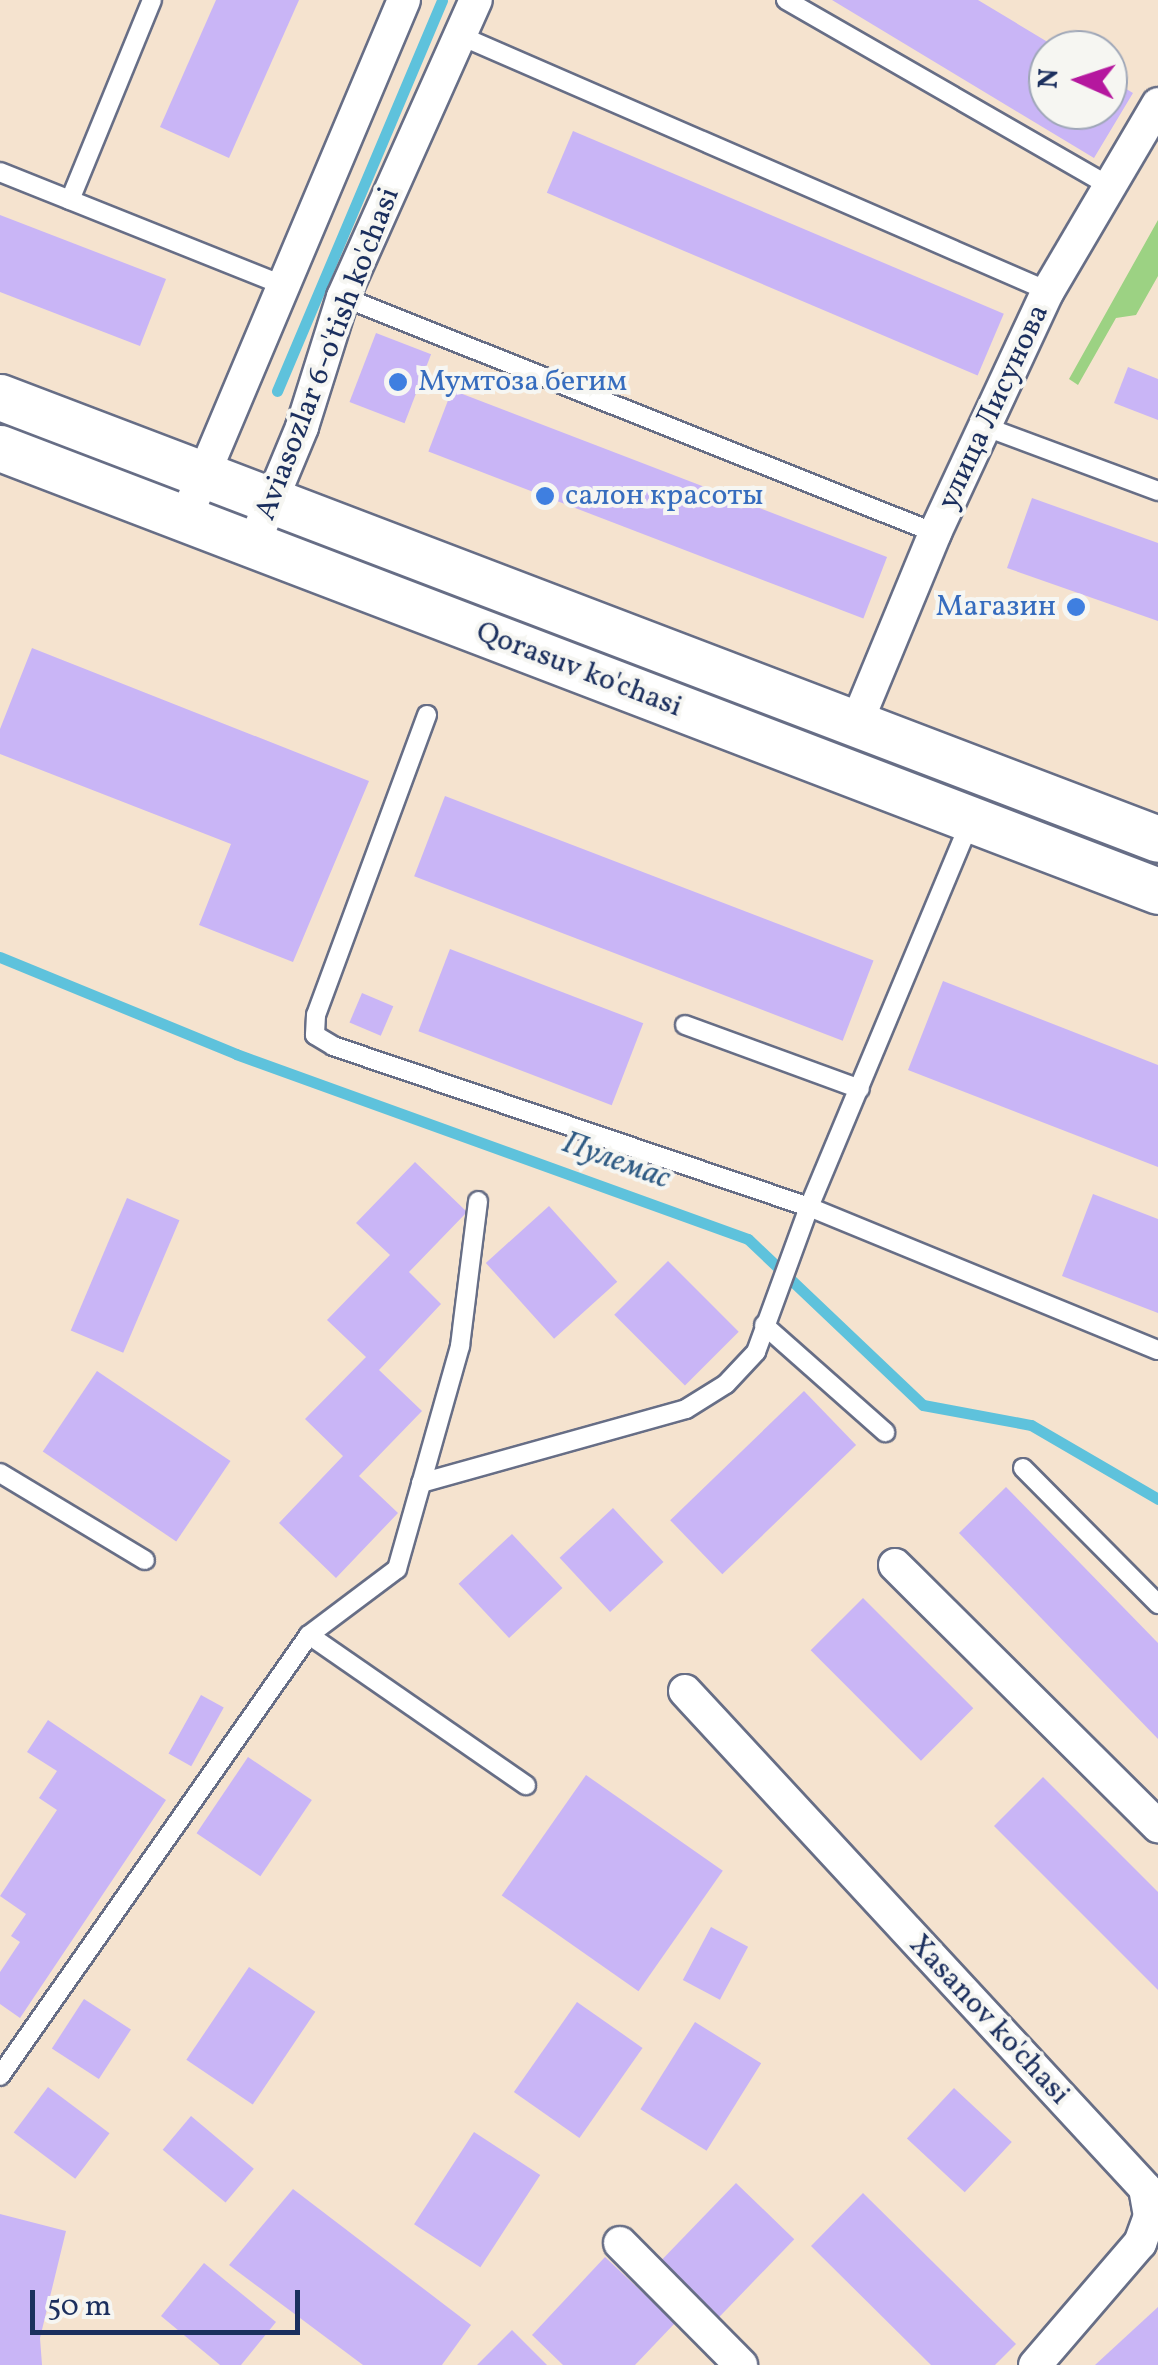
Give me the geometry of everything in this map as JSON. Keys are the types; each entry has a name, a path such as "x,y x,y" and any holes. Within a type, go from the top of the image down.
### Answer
{"main road":[{"name":"Qorasuv ko'chasi","path":"0,397 1158,839"},
{"name":"Qorasuv ko'chasi","path":"0,448 1158,891"}],"street":[{"name":"Aviasozlar 6-o'tish ko'chasi","path":"185,518 404,0"},
{"name":"Aviasozlar 6-o'tish ko'chasi","path":"253,545 343,297 476,0"},
{"name":"улица Лисунова","path":"856,724 936,532 1048,291 1158,104"},
{"path":"894,1565 1156,1820"},
{"name":"Xasanov ko'chasi","path":"685,1691 1145,2188 1150,2216 1140,2242 1036,2365"},
{"path":"620,2243 741,2365"}],"lane":[{"path":"70,200 152,0"},
{"path":"786,0 1108,185"},
{"path":"461,36 1048,291"},
{"path":"0,172 283,285"},
{"path":"343,297 936,532"},
{"path":"986,427 1158,490"},
{"path":"427,715 316,1015 316,1035 334,1046 809,1207 1158,1350"},
{"path":"422,1484 686,1409 726,1384 756,1352 787,1255 972,820"},
{"path":"685,1025 860,1088"},
{"path":"0,2076 308,1636 396,1570 460,1346 478,1201"},
{"path":"764,1324 885,1432"},
{"path":"1023,1468 1158,1604"},
{"path":"0,1473 145,1560"},
{"path":"308,1636 526,1785"}],"green space":[{"path":"1158,220 1158,276 1136,315 1116,318 1078,385 1069,379"}],"building":[{"path":"216,0 299,0 229,158 160,127"},
{"path":"832,0 978,0 1028,30 1028,118"},
{"path":"1048,130 1111,130 1094,158"},
{"path":"573,131 1004,314 978,376 547,193"},
{"path":"0,215 166,279 140,346 0,292"},
{"path":"376,333 431,354 405,423 349,402"},
{"path":"1128,367 1158,379 1158,420 1114,403"},
{"path":"452,390 887,557 863,619 428,452"},
{"path":"1032,498 1158,543 1158,621 1007,568"},
{"path":"32,648 369,781 293,962 199,925 231,844 0,754 0,729"},
{"path":"445,796 874,960 843,1041 414,876"},
{"path":"450,949 643,1023 612,1105 418,1031"},
{"path":"943,981 1158,1065 1158,1167 908,1070"},
{"path":"362,993 393,1006 381,1036 349,1022"},
{"path":"415,1162 467,1212 409,1272 441,1304 379,1370 422,1411 359,1476 398,1513 336,1578 279,1523 343,1456 305,1419 366,1357 327,1320 390,1255 356,1223"},
{"path":"1093,1194 1158,1219 1158,1313 1062,1276"},
{"path":"127,1198 179,1220 123,1353 71,1331"},
{"path":"549,1206 617,1282 554,1339 486,1263"},
{"path":"668,1261 739,1332 685,1385 614,1315"},
{"path":"97,1371 230,1461 176,1541 43,1451"},
{"path":"804,1391 856,1445 722,1574 670,1520"},
{"path":"1006,1487 1158,1643 1158,1739 959,1533"},
{"path":"613,1508 663,1562 610,1612 560,1558"},
{"path":"512,1534 562,1588 509,1638 459,1584"},
{"path":"863,1598 973,1708 921,1761 811,1650"},
{"path":"201,1695 224,1708 191,1766 169,1754"},
{"path":"48,1720 166,1800 20,2018 0,2004 0,1972 20,1942 11,1936 26,1914 0,1896 57,1810 39,1798 57,1771 27,1752"},
{"path":"248,1757 312,1800 260,1876 197,1833"},
{"path":"586,1775 723,1871 638,1991 502,1895"},
{"path":"1043,1777 1158,1892 1158,1990 994,1826"},
{"path":"711,1927 748,1947 720,2000 683,1980"},
{"path":"249,1967 315,2012 253,2105 186,2060"},
{"path":"84,1999 131,2029 99,2079 52,2048"},
{"path":"577,2002 643,2048 579,2138 514,2092"},
{"path":"695,2022 761,2063 707,2151 640,2109"},
{"path":"48,2087 109,2133 75,2179 14,2133"},
{"path":"954,2088 1012,2142 965,2192 907,2138"},
{"path":"191,2116 254,2169 226,2202 163,2150"},
{"path":"474,2132 540,2175 480,2267 414,2224"},
{"path":"736,2183 794,2239 714,2323 655,2266"},
{"path":"293,2189 471,2325 442,2365 363,2365 229,2265"},
{"path":"863,2193 1016,2344 995,2365 931,2365 811,2246"},
{"path":"0,2214 66,2231 40,2338 42,2365 0,2365"},
{"path":"605,2257 675,2323 635,2365 563,2365 532,2335"},
{"path":"204,2263 276,2322 241,2365 220,2365 161,2316"},
{"path":"1158,2307 1158,2365 1095,2365"},
{"path":"512,2330 547,2365 477,2365"}],"waterway":[{"path":"277,391 442,0"},
{"name":"Пулемас","path":"0,957 236,1054 748,1239 923,1405 1031,1425 1158,1499"}],"place":[{"name":"Мумтоза бегим","path":"398,382"},
{"name":"салон красоты","path":"545,496"},
{"name":"Магазин","path":"1076,607"}]}
